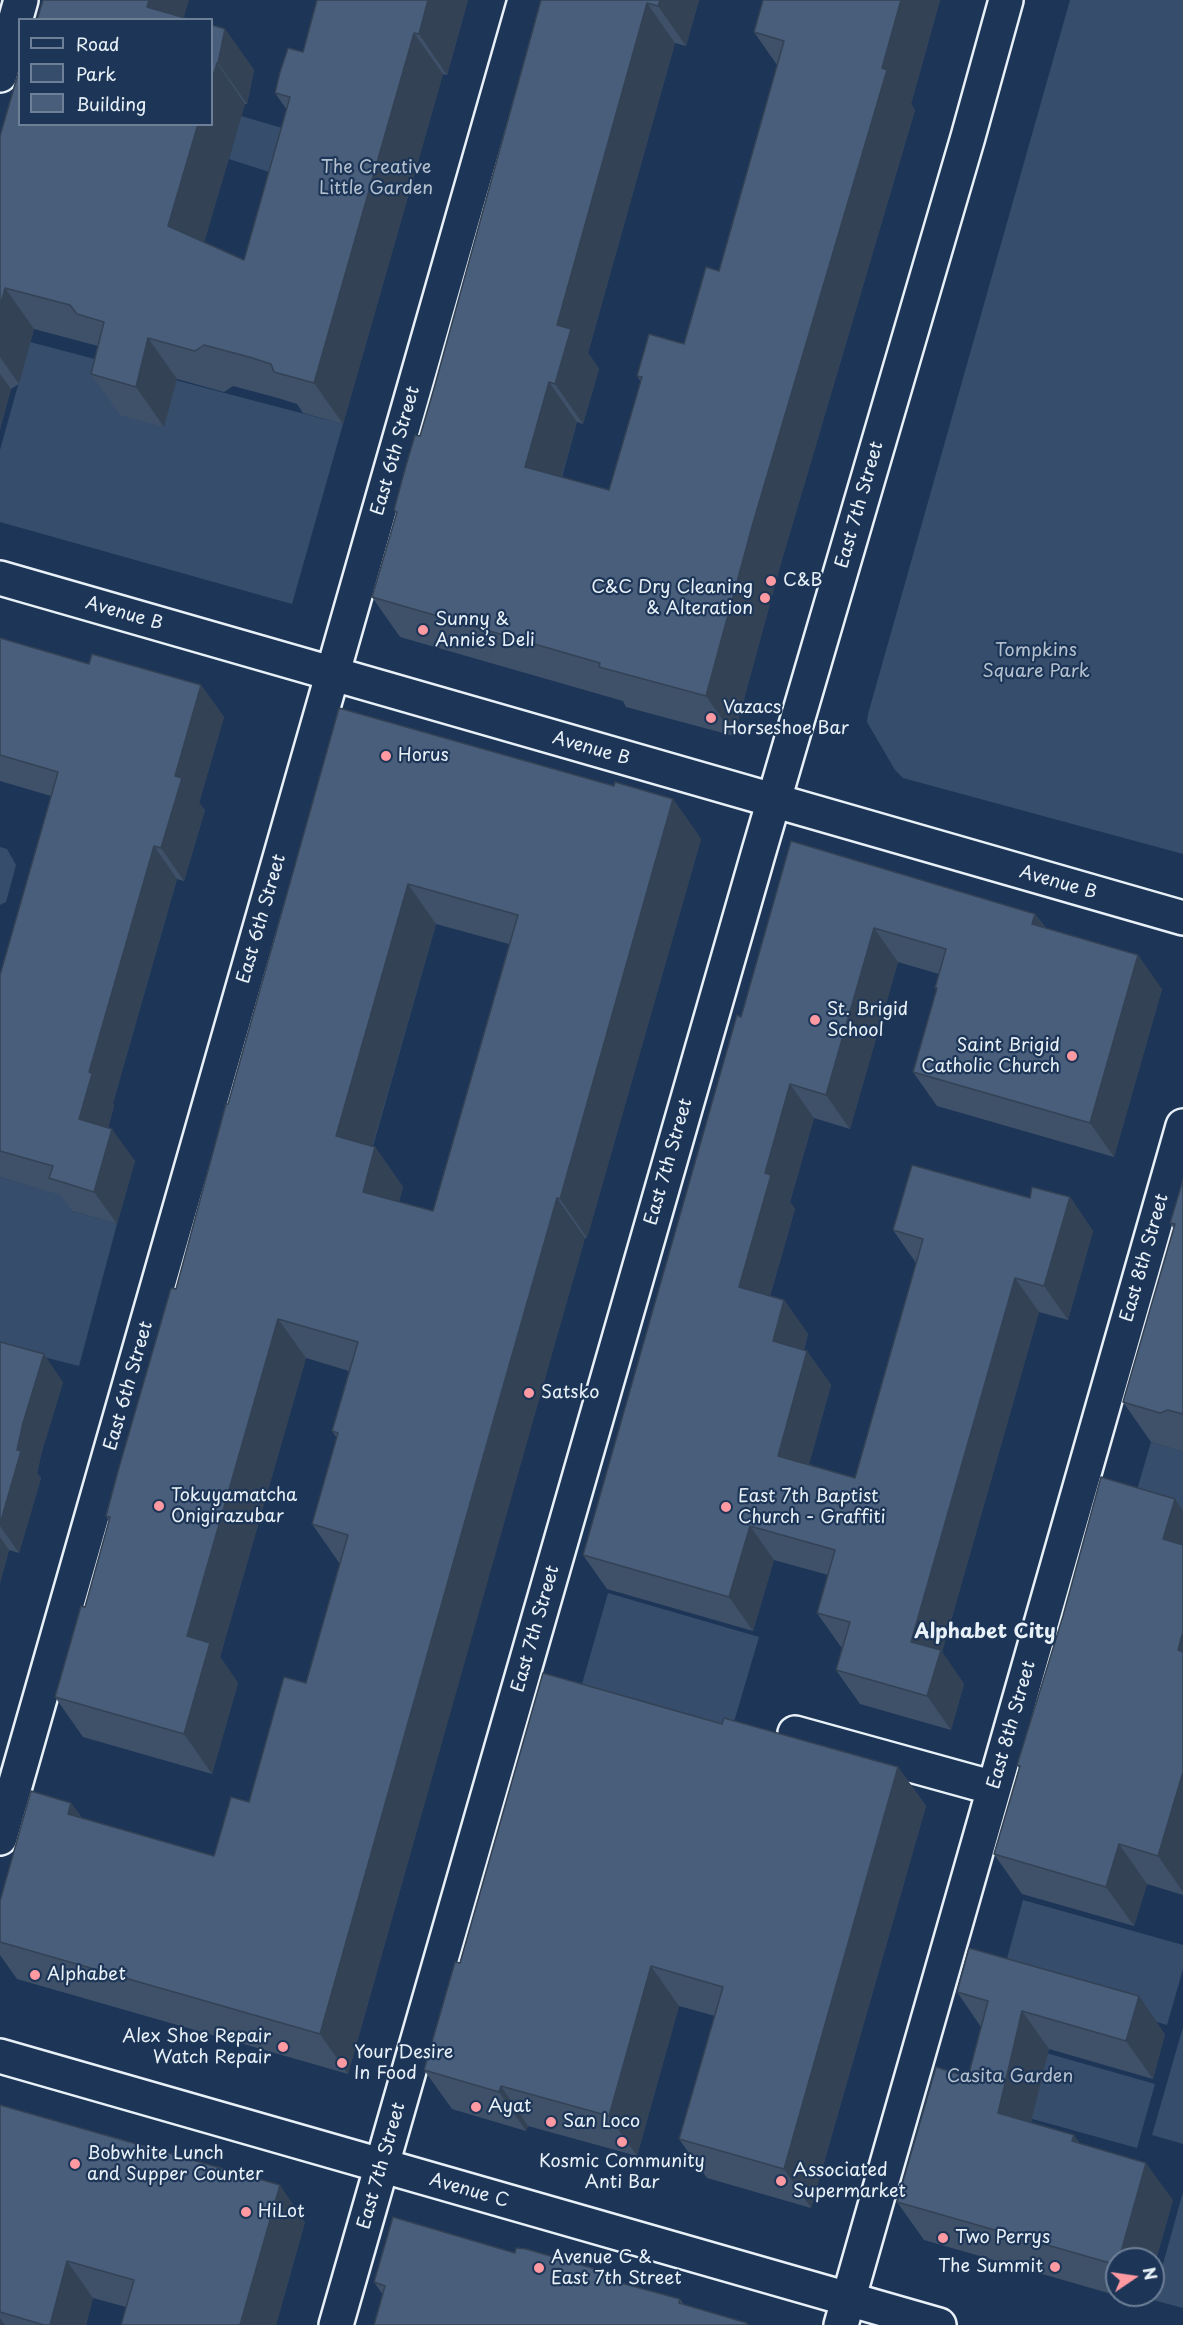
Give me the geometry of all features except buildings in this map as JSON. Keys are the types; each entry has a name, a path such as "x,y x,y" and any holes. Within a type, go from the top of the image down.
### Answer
{"street":[{"path":"0,75 21,0"},
{"name":"East 6th Street","path":"0,1838 525,0"},
{"name":"East 7th Street","path":"336,2325 773,802 969,136 1006,0"},
{"name":"Avenue B","path":"0,578 1183,918"},
{"name":"East 8th Street","path":"845,2312 1183,1126"},
{"path":"795,1733 994,1788"},
{"name":"Avenue C","path":"0,2056 382,2165 845,2312 939,2325"}],"green space":[{"name":"Tompkins Square Park","path":"1070,0 1183,0 1183,854 903,778 895,770 867,722"},
{"path":"241,116 303,134 306,184 229,159"},
{"path":"30,342 343,424 292,604 0,522 0,450"},
{"path":"0,847 7,849 16,865 6,902 0,905"},
{"path":"0,1177 76,1199 72,1211 117,1224 79,1366 0,1346"},
{"path":"1151,1442 1183,1452 1183,1533 1129,1517"},
{"path":"608,1593 759,1637 726,1749 576,1705"},
{"path":"1023,1900 1183,1945 1183,1969 1167,2025 1002,1977"},
{"path":"1183,2027 1183,2144 1152,2135"},
{"name":"Casita Garden","path":"983,2035 1155,2084 1137,2148 964,2100"},
{"path":"1183,2192 1183,2308 1165,2303 1165,2257"}],"place":[{"name":"C&B","path":"771,581"},
{"name":"C&C Dry Cleaning & Alteration","path":"765,598"},
{"name":"Sunny & Annie’s Deli","path":"423,630"},
{"name":"Vazacs Horseshoe Bar","path":"711,718"},
{"name":"Horus","path":"386,756"},
{"name":"St. Brigid School","path":"815,1020"},
{"name":"Saint Brigid Catholic Church","path":"1072,1056"},
{"name":"Satsko","path":"529,1393"},
{"name":"Tokuyamatcha Onigirazubar","path":"159,1506"},
{"name":"East 7th Baptist Church - Graffiti","path":"726,1507"},
{"name":"Alphabet","path":"35,1975"},
{"name":"Alex Shoe Repair Watch Repair","path":"283,2047"},
{"name":"Your Desire In Food","path":"342,2063"},
{"name":"Ayat","path":"476,2107"},
{"name":"San Loco","path":"551,2122"},
{"name":"Kosmic Community Anti Bar","path":"622,2142"},
{"name":"Bobwhite Lunch and Supper Counter","path":"75,2164"},
{"name":"Associated Supermarket","path":"781,2181"},
{"name":"HiLot","path":"246,2212"},
{"name":"Two Perrys","path":"943,2238"},
{"name":"The Summit","path":"1055,2267"},
{"name":"Avenue C & East 7th Street","path":"539,2268"}],"district":[{"name":"Alphabet City","path":"985,1632"}],"park label":[{"name":"The Creative Little Garden","path":"376,178"}]}
